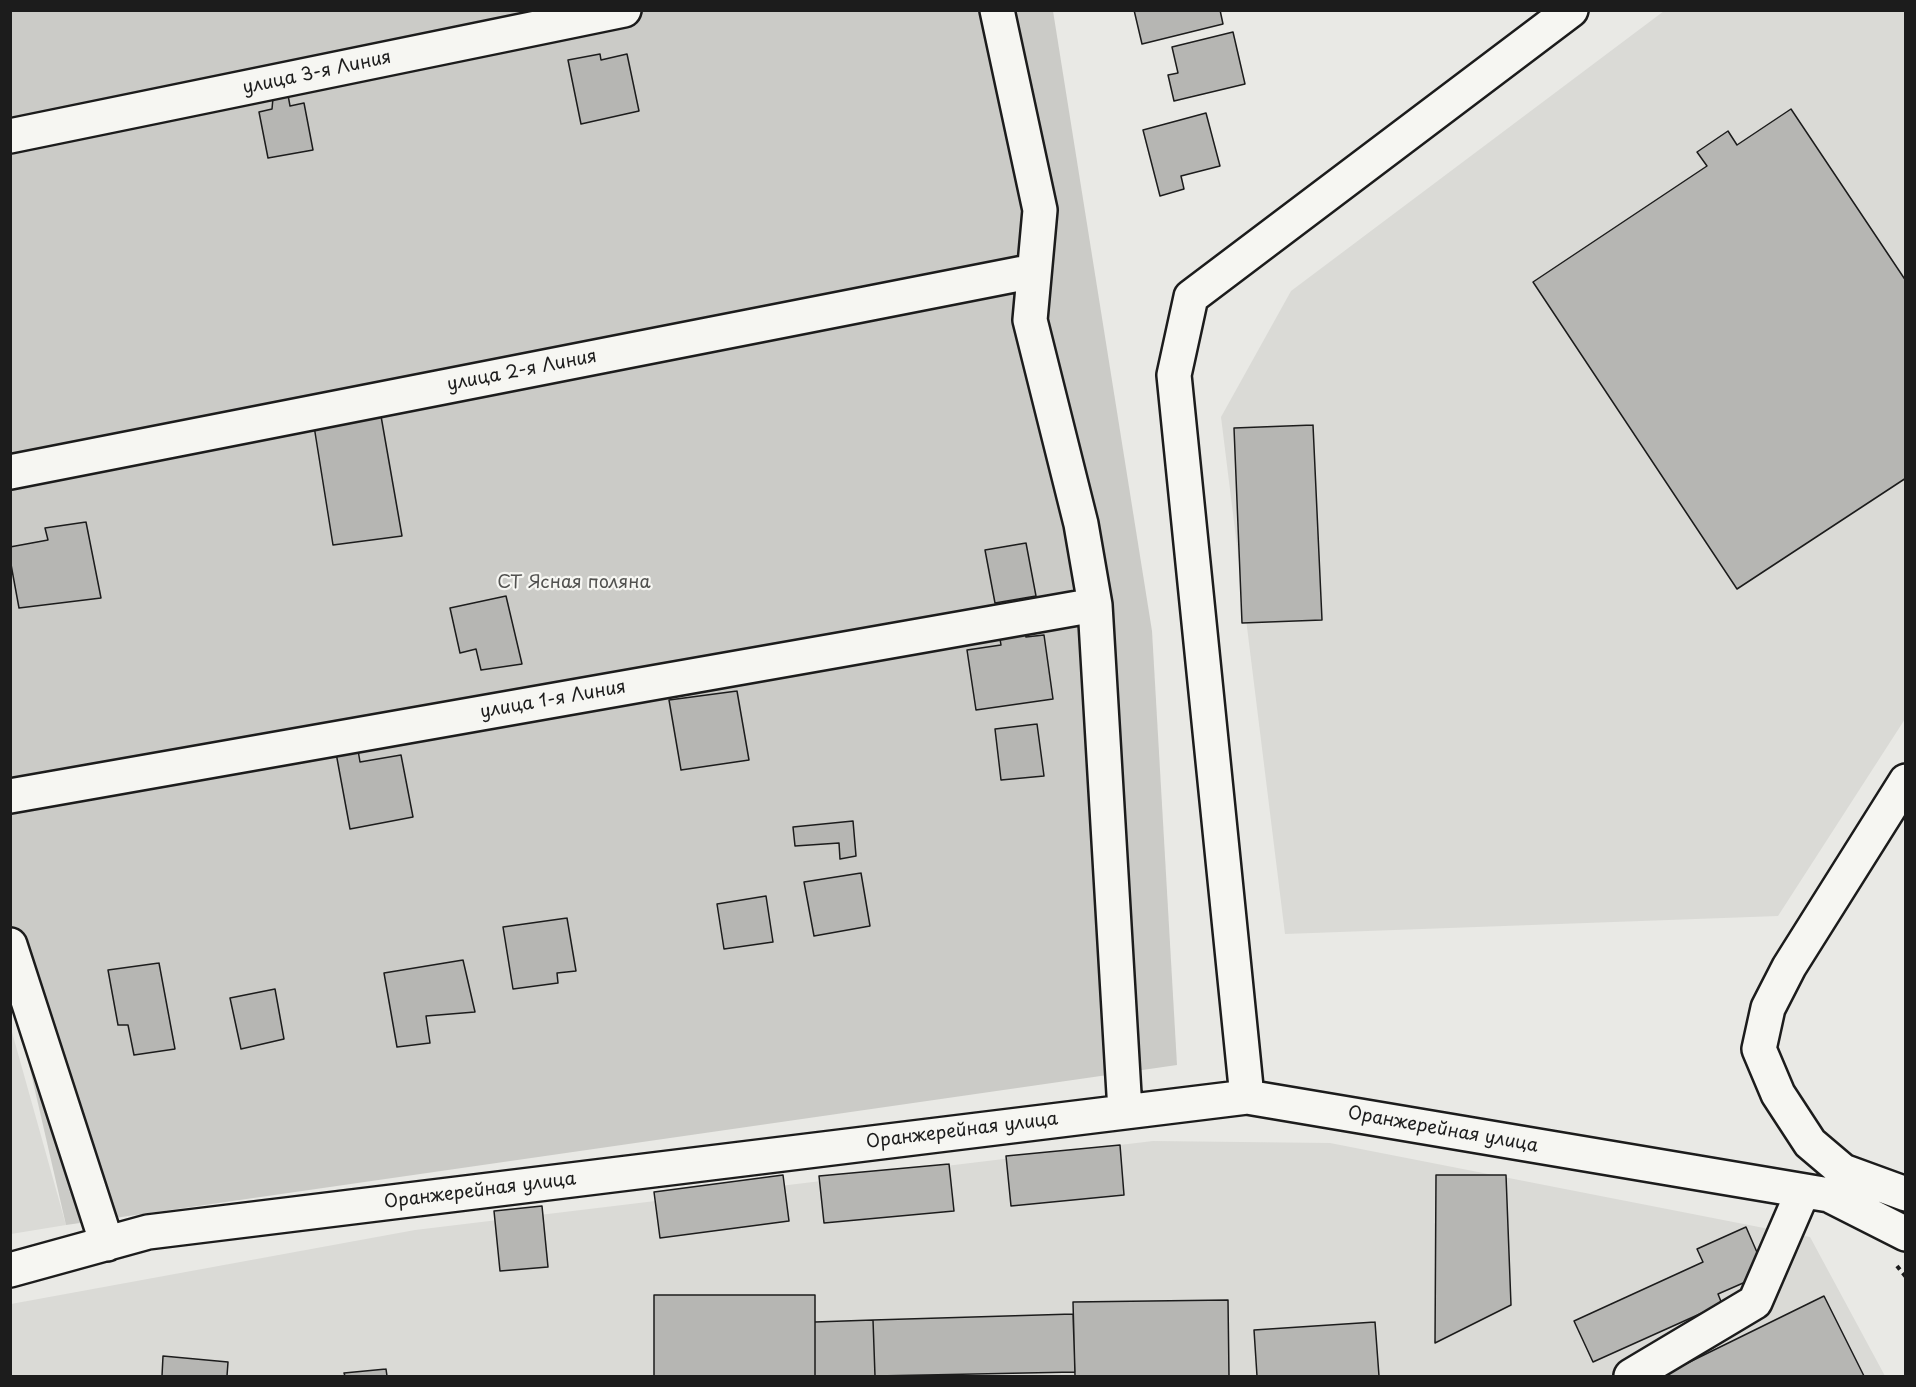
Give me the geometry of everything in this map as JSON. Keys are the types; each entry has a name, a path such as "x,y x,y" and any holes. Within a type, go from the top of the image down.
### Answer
{"street":[{"name":"улица 3-я Линия","path":"10,136 624,10"},
{"path":"997,10 1040,210 1030,321 1080,524 1095,605 1125,1111"},
{"path":"1247,1097 1174,375 1191,297 1571,10"},
{"name":"улица 2-я Линия","path":"10,472 1034,271"},
{"name":"улица 1-я Линия","path":"10,796 1095,605"},
{"path":"1905,781 1789,967 1768,1008 1759,1049 1778,1094 1810,1143 1843,1171 1905,1194"},
{"path":"10,945 108,1244"},
{"name":"Оранжерейная улица","path":"10,1269 148,1232 1247,1097 1829,1195 1905,1234"},
{"path":"1631,1377 1755,1302 1803,1191"}],"shaded area":[{"path":"1664,11 1905,11 1905,719 1778,916 1285,934 1221,417 1291,291"},
{"path":"10,1025 66,1225 11,1234 10,1234"},
{"path":"1153,1141 1330,1143 1810,1237 1885,1376 11,1376 11,1304 415,1230"}],"green space":[{"name":"СТ Ясная поляна","path":"10,11 1053,11 1152,631 1177,1065 66,1225 10,982"}],"building":[{"path":"1134,10 1220,10 1223,24 1142,44"},
{"path":"1233,32 1245,84 1174,101 1168,75 1178,73 1172,47"},
{"path":"600,54 601,60 627,54 639,111 581,124 568,60"},
{"path":"288,95 290,106 304,103 313,150 268,158 259,112 272,109 273,98"},
{"path":"1791,109 1906,281 1906,478 1737,589 1533,282 1707,166 1697,152 1728,131 1737,145"},
{"path":"1206,113 1220,166 1181,176 1184,189 1160,196 1143,130"},
{"path":"381,416 402,536 333,545 314,426"},
{"path":"1313,425 1322,620 1242,623 1234,428"},
{"path":"86,522 101,598 19,608 10,547 48,540 45,528"},
{"path":"1026,543 1036,596 995,603 985,550"},
{"path":"506,596 522,664 481,670 476,649 460,653 450,608"},
{"path":"1024,629 1026,637 1044,635 1053,699 976,710 967,650 1001,645 999,633"},
{"path":"737,691 749,760 681,770 669,700"},
{"path":"1037,724 1044,776 1001,780 995,729"},
{"path":"356,738 360,762 401,755 413,817 350,829 334,742"},
{"path":"853,821 856,856 840,859 839,843 795,846 793,827"},
{"path":"861,873 870,926 814,936 804,882"},
{"path":"766,896 773,942 724,949 717,904"},
{"path":"567,918 576,971 557,973 558,983 513,989 503,927"},
{"path":"463,960 475,1012 426,1016 430,1043 397,1047 384,973"},
{"path":"159,963 175,1049 134,1055 128,1025 118,1025 108,970"},
{"path":"275,989 284,1039 241,1049 230,998"},
{"path":"1120,1145 1124,1195 1011,1206 1006,1156"},
{"path":"949,1164 954,1211 824,1223 819,1176"},
{"path":"783,1175 789,1221 660,1238 654,1192"},
{"path":"1436,1175 1506,1175 1511,1305 1435,1343"},
{"path":"542,1206 548,1267 500,1271 494,1211"},
{"path":"1746,1227 1766,1273 1718,1294 1722,1304 1593,1362 1574,1321 1703,1262 1697,1249"},
{"path":"654,1295 815,1295 815,1376 654,1376"},
{"path":"1824,1296 1864,1376 1661,1376"},
{"path":"1228,1300 1229,1376 1075,1376 1073,1302"},
{"path":"1073,1314 1075,1372 875,1376 873,1320"},
{"path":"873,1320 875,1376 815,1376 815,1322"},
{"path":"1375,1322 1379,1376 1257,1376 1254,1330"},
{"path":"163,1356 228,1362 227,1376 162,1376"},
{"path":"386,1369 387,1376 345,1376 344,1373"}]}
